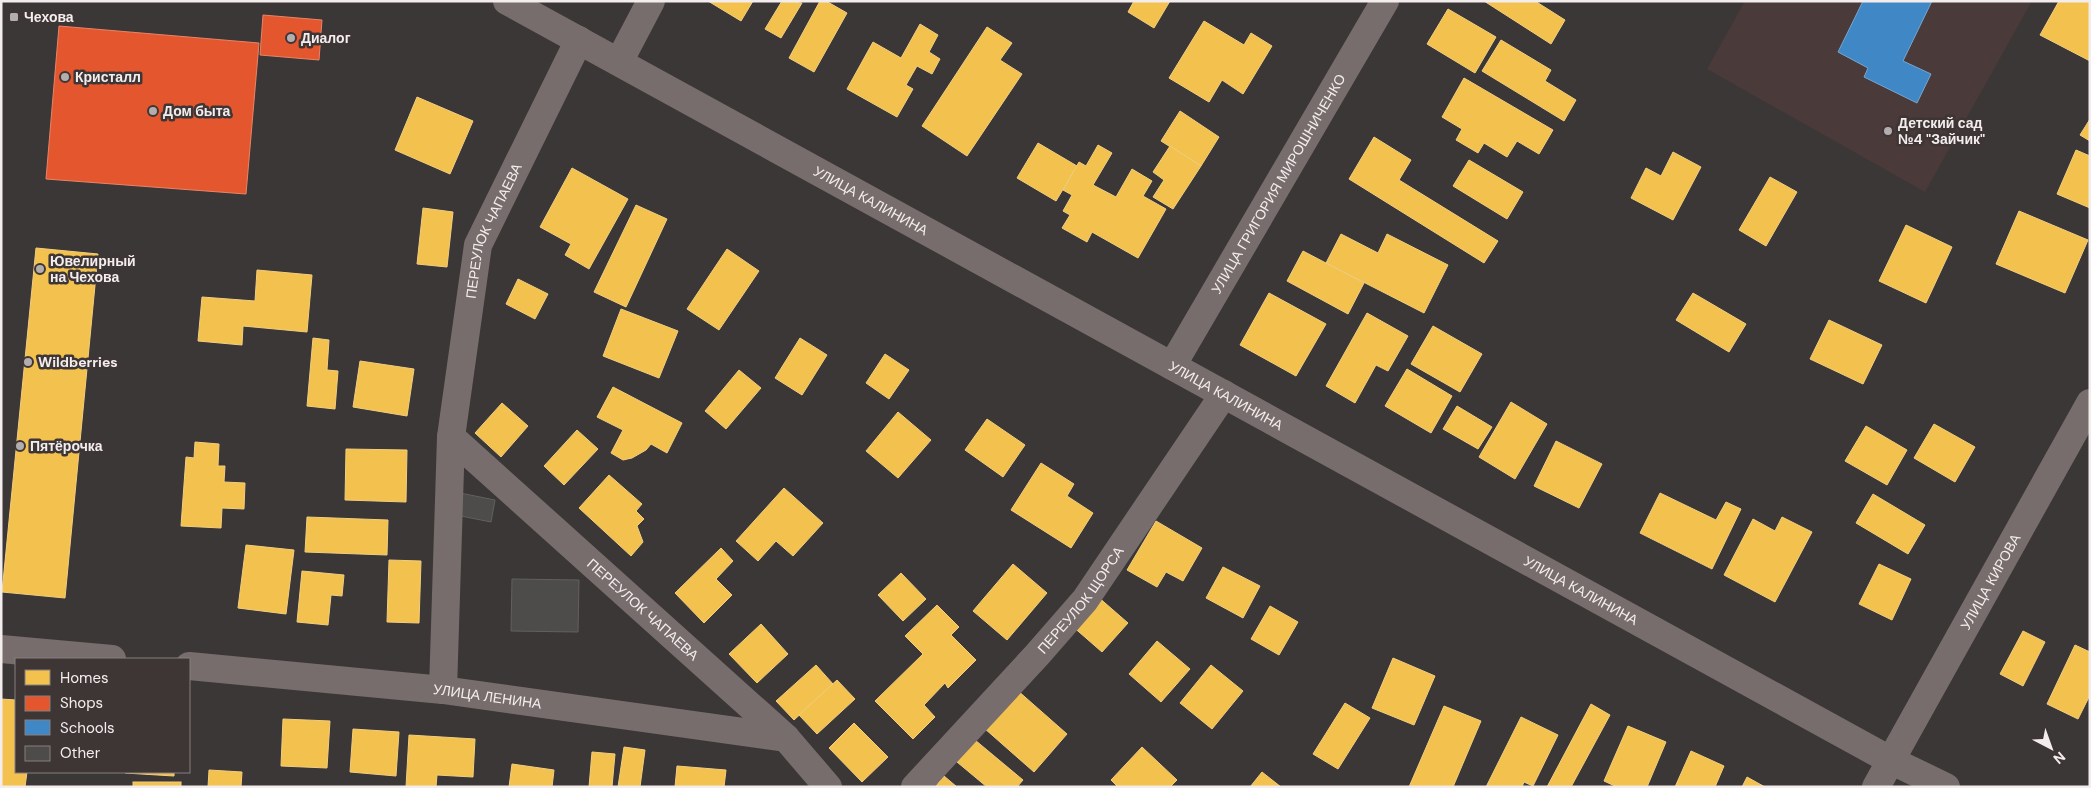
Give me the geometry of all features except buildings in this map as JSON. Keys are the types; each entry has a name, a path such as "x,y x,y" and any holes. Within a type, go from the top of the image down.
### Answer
{"street":[{"name":"УЛИЦА КАЛИНИНА","path":"507,1 1890,760 1946,787"},
{"path":"619,62 651,1"},
{"name":"УЛИЦА ГРИГОРИЯ МИРОШНИЧЕНКО","path":"1172,366 1385,1"},
{"name":"ПЕРЕУЛОК ЧАПАЕВА","path":"442,690 450,437 478,245 579,40"},
{"name":"ПЕРЕУЛОК ЩОРСА","path":"915,787 1037,655 1084,600 1224,394"},
{"name":"УЛИЦА КИРОВА","path":"1876,787 2090,403"},
{"name":"ПЕРЕУЛОК ЧАПАЕВА","path":"450,437 786,738 828,787"},
{"path":"1,649 101,658"},
{"name":"УЛИЦА ЛЕНИНА","path":"190,666 442,690 786,738"}],"shaded area":[{"name":"Детский сад №4 \"Зайчик\"","path":"1745,1 2032,1 1925,192 1707,69"}],"place":[{"name":"Чехова","path":"14,17"},
{"name":"Диалог","path":"291,38"},
{"name":"Кристалл","path":"65,77"},
{"name":"Дом быта","path":"153,111"},
{"name":"Детский сад №4 \"Зайчик\"","path":"1888,131"},
{"name":"Ювелирный на Чехова","path":"40,269"},
{"name":"Wildberries","path":"28,362"},
{"name":"Пятёрочка","path":"20,446"}]}
